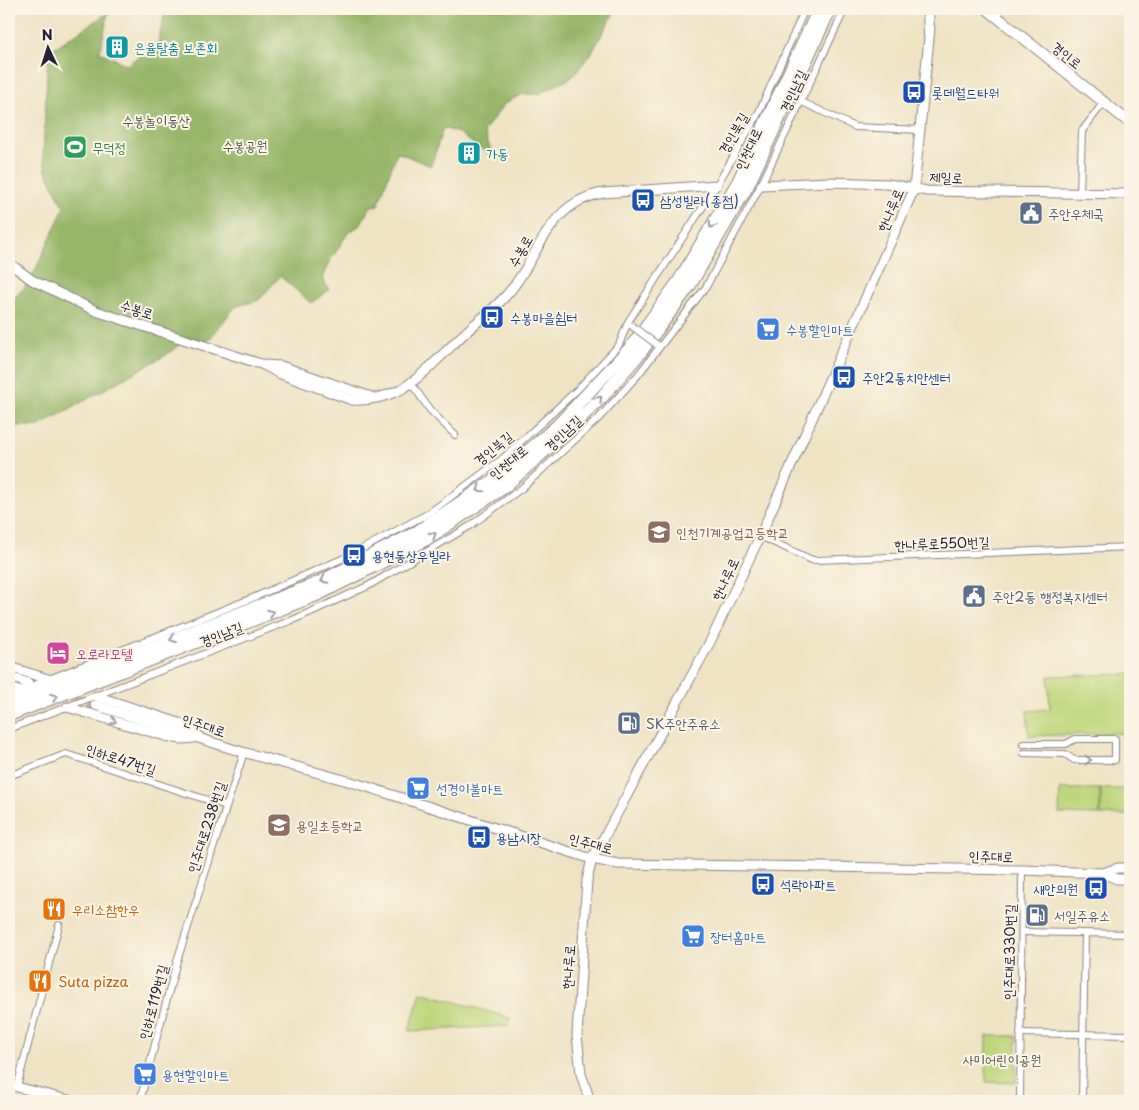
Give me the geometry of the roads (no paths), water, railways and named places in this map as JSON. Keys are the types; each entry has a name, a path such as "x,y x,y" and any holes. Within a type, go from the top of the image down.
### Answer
{"highway":[{"name":"인천대로","path":"9,703 318,583 417,532 497,478 558,426 631,347 679,281 738,182 818,9"},
{"name":"인천대로","path":"9,714 319,594 424,540 504,487 602,397 640,354 690,285 748,186 830,9"}],"main road":[{"path":"928,9 929,34"},
{"name":"한나루로","path":"590,1101 581,1074 577,1035 587,880 592,859 711,640 760,536 914,189 932,9"},
{"name":"경인로","path":"987,9 1130,123"},
{"name":"제일로","path":"761,185 829,182 888,184 927,191 1130,194"},
{"name":"수봉로","path":"9,263 32,280 96,311 264,365 278,374 352,400 364,401 388,395 412,383 509,293 524,273 545,234 558,216 570,206 586,198 603,193 717,185"},
{"path":"9,667 48,679"},
{"path":"9,677 28,683"},
{"path":"9,688 19,691"},
{"path":"96,700 179,723 202,738"},
{"path":"67,707 165,736 181,739 202,738"},
{"name":"인주대로","path":"202,738 244,752 356,783 592,859 618,864 1022,870 1102,873 1118,879 1130,879"},
{"name":"인주대로","path":"1102,873 1118,868 1130,868"},
{"path":"13,1086 72,1101"}],"street":[{"name":"경인북길","path":"9,695 137,642 255,597 351,555 428,513 502,459 577,390 618,345 717,185 759,112 805,9"},
{"name":"경인남길","path":"9,729 67,707 96,700 295,619 368,586 470,526 522,488 599,418 638,375 658,345 706,287 761,185 846,9"},
{"path":"802,102 855,127 920,130"},
{"path":"1080,194 1082,131 1104,102"},
{"path":"630,324 658,345"},
{"path":"412,383 430,410 455,435"},
{"name":"한나루로550번길","path":"760,536 812,560 1130,548"},
{"path":"1023,744 1066,744 1075,739 1115,739 1115,760 1074,760 1065,754 1024,754"},
{"name":"인주대로238번길","path":"193,909 244,752"},
{"name":"인하로47번길","path":"9,776 66,754 226,806"},
{"name":"인주대로330번길","path":"1020,1101 1022,870"},
{"name":"인하로119번길","path":"140,1101 177,961 193,909"},
{"path":"13,1086 59,925"},
{"path":"1022,932 1130,934"},
{"path":"1082,1101 1085,933"},
{"path":"1020,1033 1130,1035"}],"tunnel":[{"path":"62,694 95,705"}],"place":[{"name":"은율탈춤 보존회","path":"117,47"},
{"name":"롯데월드타워","path":"914,92"},
{"name":"무덕정","path":"75,147"},
{"name":"가동","path":"469,153"},
{"name":"삼성빌라(종점)","path":"643,200"},
{"name":"주안우체국","path":"1031,213"},
{"name":"수봉마을쉼터","path":"492,317"},
{"name":"수봉할인마트","path":"768,329"},
{"name":"주안2동치안센터","path":"844,377"},
{"name":"인천기계공업고등학교","path":"659,532"},
{"name":"용현동상우빌라","path":"354,555"},
{"name":"주안2동 행정복지센터","path":"974,596"},
{"name":"오로라모텔","path":"58,653"},
{"name":"SK주안주유소","path":"629,723"},
{"name":"선경이불마트","path":"418,788"},
{"name":"용일초등학교","path":"279,825"},
{"name":"용남시장","path":"479,837"},
{"name":"석락아파트","path":"763,884"},
{"name":"새안의원","path":"1096,888"},
{"name":"우리소참한우","path":"54,909"},
{"name":"서일주유소","path":"1037,915"},
{"name":"장터홈마트","path":"693,936"},
{"name":"Suta pizza","path":"40,981"},
{"name":"용현할인마트","path":"145,1074"}],"park label":[{"name":"수봉놀이동산","path":"156,120"},
{"name":"수봉공원","path":"245,145"},
{"name":"사미어린이공원","path":"1002,1059"}]}
